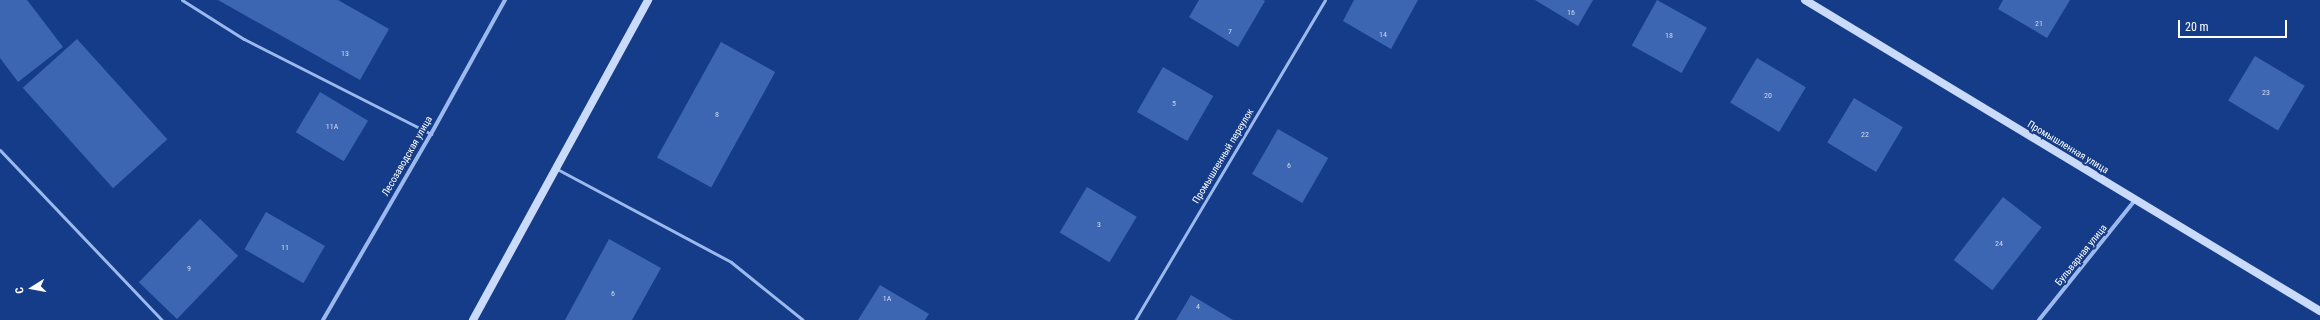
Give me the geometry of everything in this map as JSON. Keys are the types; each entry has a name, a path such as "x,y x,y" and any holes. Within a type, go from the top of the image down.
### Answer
{"street":[{"name":"Лесозаводская улица","path":"323,320 431,134 505,0"},
{"path":"473,320 648,0"},
{"name":"Промышленная улица","path":"1805,0 2320,311"},
{"name":"Бульварная улица","path":"2039,320 2136,200"}],"lane":[{"path":"182,0 244,39 431,134"},
{"name":"Промышленный переулок","path":"1135,320 1325,0"},
{"path":"0,150 162,320"},
{"path":"555,168 731,262 802,320"}],"building":[{"path":"0,0 27,0 63,47 18,82 0,58"},
{"path":"218,0 338,0 389,29 360,80"},
{"path":"1199,0 1265,1 1238,47 1189,17"},
{"path":"1354,0 1418,0 1391,49 1343,21"},
{"path":"1535,0 1593,0 1578,26"},
{"path":"1657,0 1707,28 1682,73 1632,45"},
{"path":"2003,0 2070,0 2047,38 1998,9"},
{"path":"77,39 167,139 113,188 23,88"},
{"path":"721,42 775,72 711,188 657,157"},
{"path":"2255,56 2305,86 2278,130 2228,101"},
{"path":"1757,58 1806,87 1779,132 1730,103"},
{"path":"1163,67 1213,96 1187,141 1137,112"},
{"path":"320,92 368,121 344,161 296,132"},
{"path":"1854,98 1903,127 1876,172 1827,143"},
{"path":"1278,129 1328,158 1302,203 1252,174"},
{"path":"1087,187 1137,217 1109,262 1060,232"},
{"path":"2003,197 2042,227 1992,290 1954,260"},
{"path":"266,212 325,246 303,283 244,249"},
{"path":"200,219 238,256 177,319 139,282"},
{"path":"609,239 661,268 632,320 565,320"},
{"path":"880,285 929,314 925,320 858,320"},
{"path":"1191,295 1233,320 1176,320"}]}
